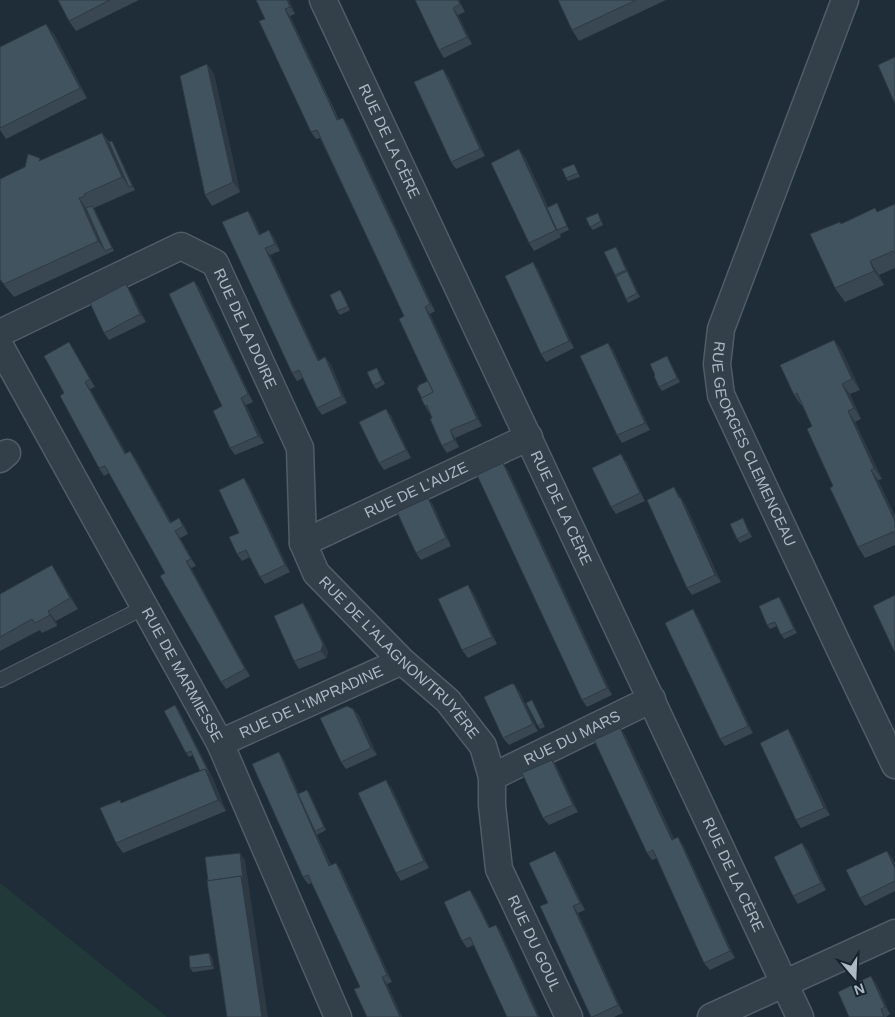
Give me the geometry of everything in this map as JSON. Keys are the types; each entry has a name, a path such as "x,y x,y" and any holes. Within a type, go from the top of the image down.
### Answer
{"street":[{"name":"RUE DE LA CÈRE","path":"323,0 800,1017"},
{"name":"RUE GEORGES CLEMENCEAU","path":"845,0 720,329 717,364 721,395 895,765"},
{"name":"RUE DE LA DOIRE","path":"0,333 181,246 215,263 300,448"},
{"name":"RUE DE MARMIESSE","path":"0,346 220,742 338,1017"},
{"name":"RUE DE L'AUZE","path":"303,542 528,437"},
{"name":"RUE DE L'ALAGNON/TRUYÈRE","path":"300,448 303,542 316,573 402,661 448,702 483,746 492,777 492,805 499,869"},
{"name":"RUE DE L'IMPRADINE","path":"220,742 402,661"},
{"name":"RUE DU MARS","path":"492,777 652,699"},
{"name":"RUE DU GOUL","path":"499,869 569,1017"},
{"path":"711,1017 895,933"}],"lane":[{"path":"0,680 145,607"}],"green space":[{"path":"0,883 167,1017 0,1017"}],"building":[{"path":"58,0 110,0 69,21"},
{"path":"256,0 287,0 290,7 285,9 337,120 343,118 430,304 425,307 477,419 450,430 454,440 442,446 430,419 432,418 427,405 425,406 421,398 433,392 399,319 404,316 317,130 311,132 259,21 265,19"},
{"path":"415,0 458,0 460,4 453,8 467,37 439,50"},
{"path":"558,0 636,0 572,30"},
{"path":"46,24 80,88 0,128 0,47"},
{"path":"895,57 895,104 878,65"},
{"path":"207,64 233,182 205,195 180,76"},
{"path":"443,69 480,149 451,162 414,82"},
{"path":"102,133 122,177 79,198 98,241 4,284 0,279 0,179 25,167 28,154 40,158 39,161"},
{"path":"112,141 132,186 129,187 109,142"},
{"path":"519,149 556,230 529,243 491,163"},
{"path":"574,164 578,173 566,178 562,169"},
{"path":"557,203 567,226 557,230 547,208"},
{"path":"895,204 895,254 893,251 870,261 874,271 835,288 810,234 840,222 841,224 875,208 877,212"},
{"path":"92,206 112,248 105,251 86,208"},
{"path":"248,211 259,235 269,230 275,244 265,248 318,361 325,357 342,396 317,408 299,370 292,373 222,222"},
{"path":"598,213 601,221 590,227 586,218"},
{"path":"616,247 626,270 615,275 604,252"},
{"path":"533,262 569,341 541,354 505,276"},
{"path":"627,271 637,293 626,299 616,277"},
{"path":"194,281 248,394 241,398 258,436 230,448 213,411 222,406 169,294"},
{"path":"126,284 140,314 104,333 90,303"},
{"path":"340,290 348,306 337,311 330,295"},
{"path":"834,340 852,379 842,384 854,408 848,411 874,468 871,470 895,521 895,531 858,547 830,488 833,486 807,429 812,426 797,393 794,395 780,365"},
{"path":"69,342 90,379 85,382 125,454 130,451 170,523 179,518 183,526 175,531 191,559 186,561 245,669 221,682 160,576 165,573 105,466 99,468 60,396 64,393 44,356"},
{"path":"608,343 645,423 617,435 580,356"},
{"path":"667,356 677,378 659,387 650,364"},
{"path":"377,368 382,381 373,385 367,372"},
{"path":"428,381 433,392 422,398 417,389 419,385"},
{"path":"386,409 406,450 379,463 359,422"},
{"path":"621,454 640,493 611,507 592,468"},
{"path":"503,463 607,688 582,700 477,475"},
{"path":"244,478 285,565 260,577 246,550 237,554 229,537 239,533 219,490"},
{"path":"674,487 715,575 687,588 647,500"},
{"path":"428,498 446,538 416,553 397,512"},
{"path":"743,518 749,533 737,539 730,524"},
{"path":"52,565 70,598 48,611 50,615 35,623 32,619 0,637 0,594"},
{"path":"468,585 492,637 462,650 438,599"},
{"path":"895,595 895,653 873,606"},
{"path":"779,597 794,629 781,635 775,622 767,625 759,606"},
{"path":"303,603 323,644 321,651 294,661 274,616"},
{"path":"693,609 748,726 720,739 665,623"},
{"path":"514,684 533,724 503,738 484,697"},
{"path":"532,700 543,723 538,726 526,703"},
{"path":"175,705 210,775 205,769 200,771 191,751 186,753 164,711"},
{"path":"347,706 353,709 371,748 341,762 320,718"},
{"path":"620,728 672,840 678,837 730,951 704,963 653,850 647,853 594,740"},
{"path":"788,729 824,808 796,820 760,743"},
{"path":"279,752 329,866 336,863 370,937 387,975 382,977 400,1017 367,1017 354,989 360,987 308,875 303,877 252,764"},
{"path":"552,760 573,805 543,818 522,773"},
{"path":"205,769 218,800 116,843 100,808 120,800 121,803"},
{"path":"386,780 424,861 396,873 358,793"},
{"path":"307,790 324,827 315,831 298,794"},
{"path":"802,843 821,883 793,896 774,857"},
{"path":"555,851 580,903 573,906 618,1005 592,1017 540,906 548,903 529,863"},
{"path":"887,851 895,868 895,881 860,898 846,870"},
{"path":"240,853 243,879 241,876 208,881 205,857"},
{"path":"241,876 262,1017 227,1017 207,881"},
{"path":"470,890 489,928 496,925 538,1017 507,1017 470,937 462,941 444,902"},
{"path":"209,953 212,966 190,968 189,956"},
{"path":"871,976 885,1007 881,1009 884,1017 849,1017 838,992"}]}
